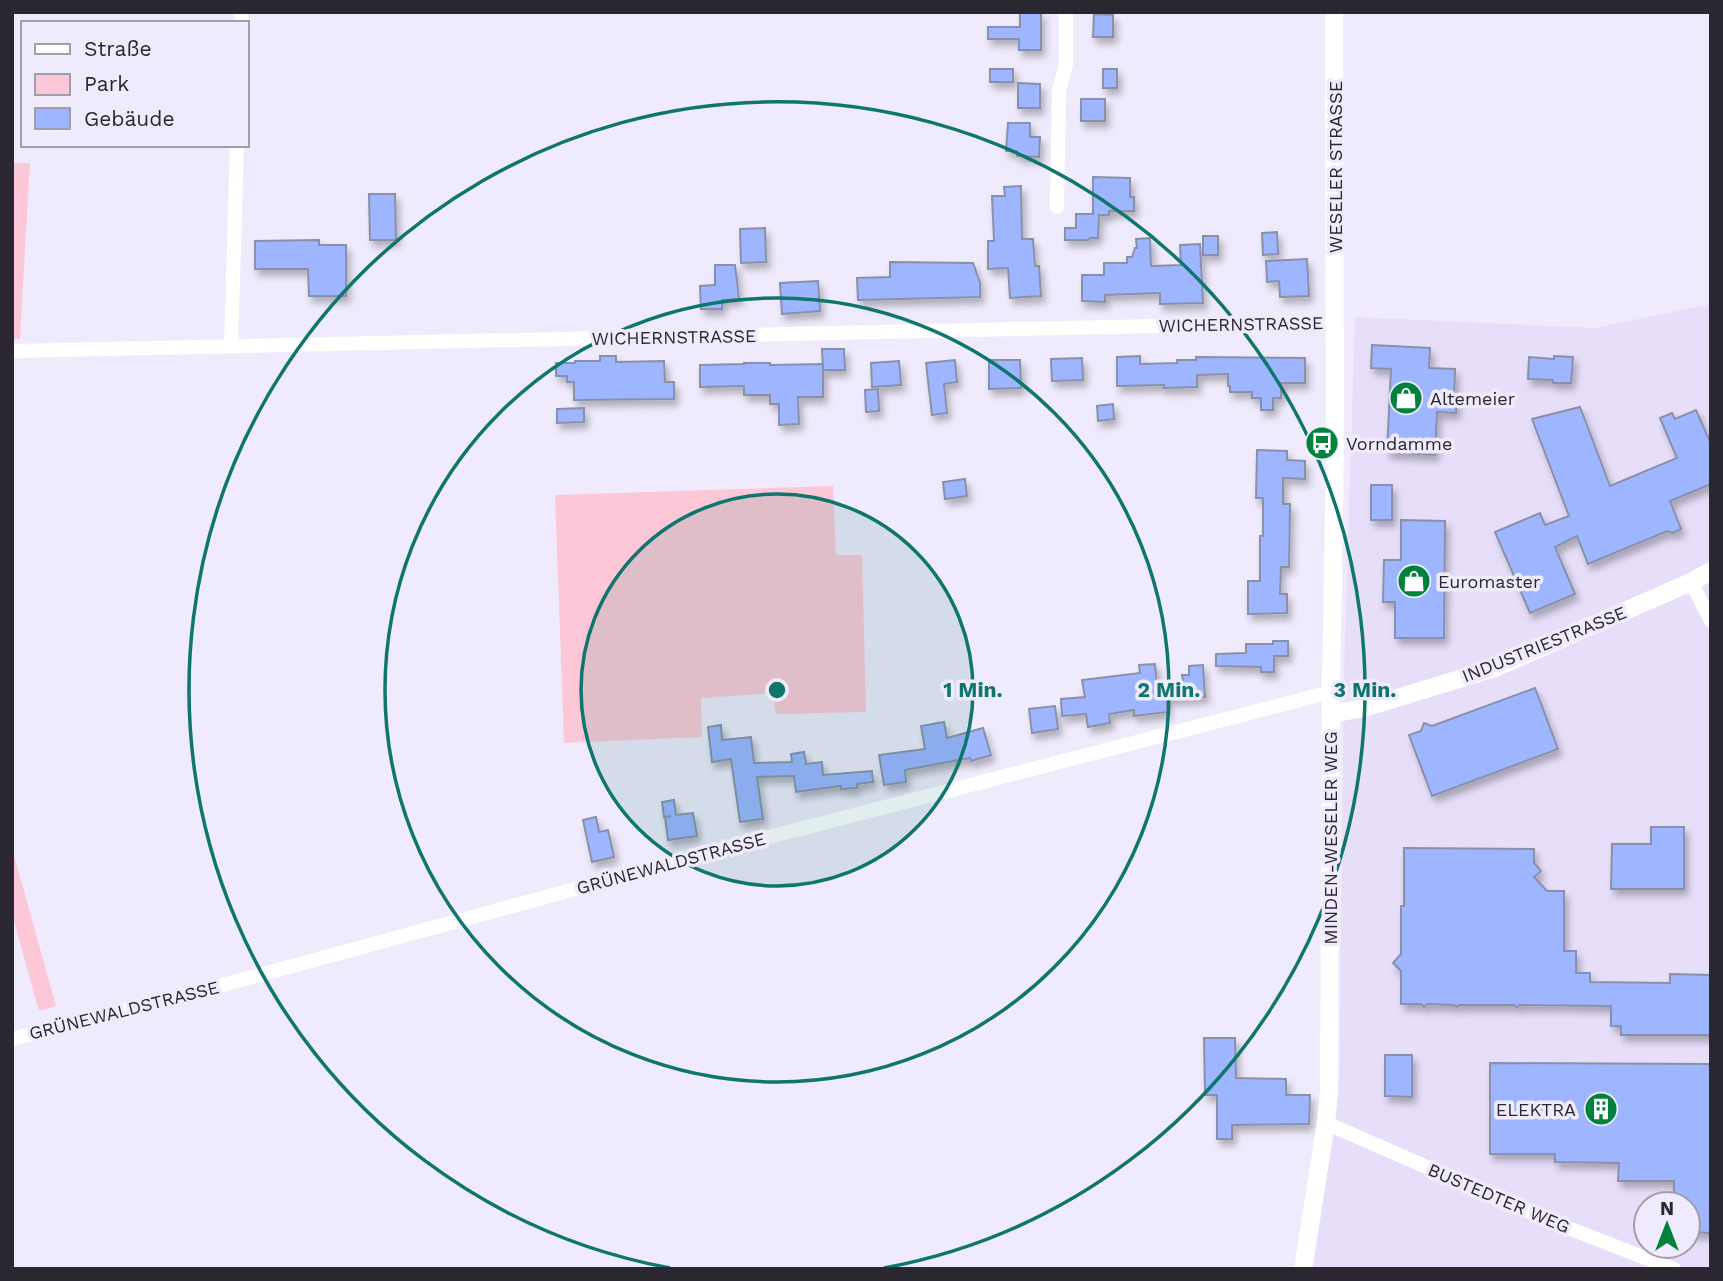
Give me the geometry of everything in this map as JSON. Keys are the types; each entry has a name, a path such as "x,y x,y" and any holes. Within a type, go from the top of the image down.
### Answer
{"street":[{"path":"1058,207 1059,91 1066,64 1066,12"},
{"name":"WESELER STRASSE","path":"1334,12 1335,322"},
{"path":"231,346 237,147"},
{"name":"WICHERNSTRASSE","path":"12,351 1335,322"},
{"name":"MINDEN-WESELER WEG","path":"1303,1269 1329,1091 1335,322"},
{"name":"INDUSTRIESTRASSE","path":"1331,714 1364,708 1495,668 1691,582 1711,570"},
{"path":"1691,582 1711,621"},
{"name":"GRÜNEWALDSTRASSE","path":"12,1039 223,985 724,848 1331,692"},
{"name":"BUSTEDTER WEG","path":"1326,1123 1550,1222 1674,1269"}],"shaded area":[{"path":"1711,303 1711,1269 1313,1269 1339,1092 1344,673 1355,317 1595,328"}],"green space":[{"path":"12,163 30,163 20,339 12,339"},
{"path":"833,486 836,555 862,555 866,712 776,714 773,693 701,698 702,737 564,743 555,495"},
{"path":"12,848 56,1006 39,1011 12,914"}],"building":[{"path":"1020,12 1041,12 1041,50 1019,50 1019,39 988,39 988,27 1020,27"},
{"path":"1094,14 1113,15 1113,37 1093,37"},
{"path":"990,69 1013,69 1013,82 990,82"},
{"path":"1103,69 1117,69 1117,88 1103,88"},
{"path":"1018,83 1040,84 1040,108 1018,108"},
{"path":"1081,99 1105,99 1105,121 1081,121"},
{"path":"1008,123 1030,123 1030,137 1040,137 1039,157 1017,156 1017,151 1006,151"},
{"path":"1093,177 1130,178 1130,197 1134,197 1134,211 1109,211 1109,215 1099,215 1098,238 1065,240 1065,228 1076,228 1076,214 1093,214"},
{"path":"1021,186 1022,239 1033,239 1035,266 1039,266 1041,296 1010,298 1008,268 988,269 988,241 994,241 992,196 1005,196 1004,187"},
{"path":"369,194 395,194 396,240 370,240"},
{"path":"765,228 766,262 741,263 740,229"},
{"path":"1277,232 1278,254 1263,255 1262,233"},
{"path":"1203,236 1218,236 1218,255 1203,255"},
{"path":"1150,238 1151,266 1181,265 1180,245 1200,244 1203,303 1160,304 1160,293 1105,295 1105,302 1082,301 1082,275 1104,275 1104,263 1127,263 1127,257 1132,257 1137,248 1136,239"},
{"path":"319,240 319,245 346,245 346,296 309,296 308,269 255,269 255,241"},
{"path":"1307,259 1309,296 1280,297 1279,281 1267,282 1266,261"},
{"path":"890,262 973,263 980,283 980,297 858,300 857,278 890,277"},
{"path":"715,265 735,265 739,299 722,300 722,309 701,309 700,286 715,285"},
{"path":"818,281 820,311 782,314 780,283"},
{"path":"1372,345 1430,348 1429,368 1455,369 1456,413 1437,412 1435,455 1387,452 1391,369 1371,368"},
{"path":"822,349 844,349 845,370 823,370"},
{"path":"600,356 616,356 616,362 664,361 665,382 674,382 674,399 574,400 574,382 567,382 567,376 556,376 556,363 600,361"},
{"path":"1140,356 1140,364 1177,363 1177,360 1196,360 1196,357 1305,358 1305,383 1281,383 1281,398 1273,398 1273,410 1261,410 1261,398 1252,398 1252,392 1230,392 1228,374 1197,375 1197,387 1117,386 1117,357"},
{"path":"1554,356 1573,357 1571,383 1528,379 1529,357 1554,359"},
{"path":"1082,358 1083,380 1052,381 1051,359"},
{"path":"955,360 957,382 944,384 947,413 932,415 926,363"},
{"path":"989,360 1020,360 1021,388 989,389"},
{"path":"899,361 901,385 872,387 871,363"},
{"path":"823,364 823,397 798,397 799,424 779,425 779,404 770,404 770,395 744,395 744,386 700,387 700,365"},
{"path":"878,389 879,411 866,412 865,390"},
{"path":"1113,404 1114,419 1098,421 1097,406"},
{"path":"1580,407 1610,486 1677,458 1660,418 1672,413 1675,419 1696,410 1711,444 1711,484 1670,501 1681,529 1673,533 1667,531 1588,564 1577,536 1555,547 1575,594 1530,613 1495,532 1540,513 1545,525 1569,516 1532,419"},
{"path":"584,408 584,422 557,423 557,409"},
{"path":"1257,450 1287,451 1287,460 1305,461 1305,479 1283,478 1283,504 1290,504 1289,567 1281,567 1280,594 1287,594 1287,613 1248,614 1248,581 1260,581 1260,536 1263,536 1263,498 1256,498"},
{"path":"965,479 967,496 945,499 943,482"},
{"path":"1371,485 1392,485 1392,520 1371,520"},
{"name":"Euromaster","path":"1401,520 1445,521 1444,638 1395,638 1395,602 1383,602 1384,560 1401,560"},
{"path":"1273,641 1288,641 1288,656 1274,656 1274,672 1261,672 1261,667 1216,666 1216,654 1246,653 1246,644 1273,644"},
{"path":"1155,664 1157,684 1183,681 1182,675 1189,675 1189,666 1203,665 1205,697 1166,699 1168,712 1134,716 1134,710 1109,714 1110,723 1088,727 1086,714 1062,716 1061,699 1085,697 1082,680 1140,673 1139,665"},
{"path":"1535,688 1558,749 1432,796 1409,735 1421,731 1424,723 1432,726"},
{"path":"1055,706 1058,729 1032,733 1029,709"},
{"path":"944,722 947,738 983,728 991,755 971,761 970,758 905,770 906,782 884,785 879,755 925,749 921,726"},
{"path":"721,725 722,740 751,737 754,763 792,762 791,754 804,752 806,764 822,762 823,775 872,771 873,782 857,784 857,788 841,789 841,786 796,792 794,776 757,777 763,819 740,822 731,759 712,762 708,727"},
{"path":"674,800 676,815 693,813 697,836 668,840 665,817 671,816 664,817 662,802"},
{"path":"596,817 599,832 608,830 614,857 592,862 583,820"},
{"path":"1651,827 1684,827 1684,889 1611,889 1612,844 1651,844"},
{"path":"1404,848 1534,849 1534,863 1541,871 1534,877 1547,891 1564,891 1564,951 1576,951 1576,973 1590,973 1590,982 1670,983 1670,974 1711,975 1711,1035 1621,1035 1621,1026 1611,1026 1611,1006 1457,1007 1427,1004 1424,1007 1421,1004 1401,1004 1401,971 1393,963 1401,954"},
{"path":"1204,1038 1235,1038 1236,1078 1286,1079 1286,1095 1310,1095 1309,1124 1232,1125 1232,1139 1217,1139 1217,1095 1205,1095"},
{"path":"1385,1055 1412,1055 1412,1097 1385,1096"},
{"name":"ELEKTRA","path":"1490,1063 1711,1064 1711,1233 1702,1233 1702,1190 1674,1190 1674,1181 1618,1181 1619,1163 1555,1162 1555,1154 1490,1154"}],"place":[{"name":"Altemeier","path":"1406,398"},
{"name":"Vorndamme","path":"1322,443"},
{"name":"Euromaster","path":"1414,581"},
{"name":"ELEKTRA","path":"1601,1109"}]}
